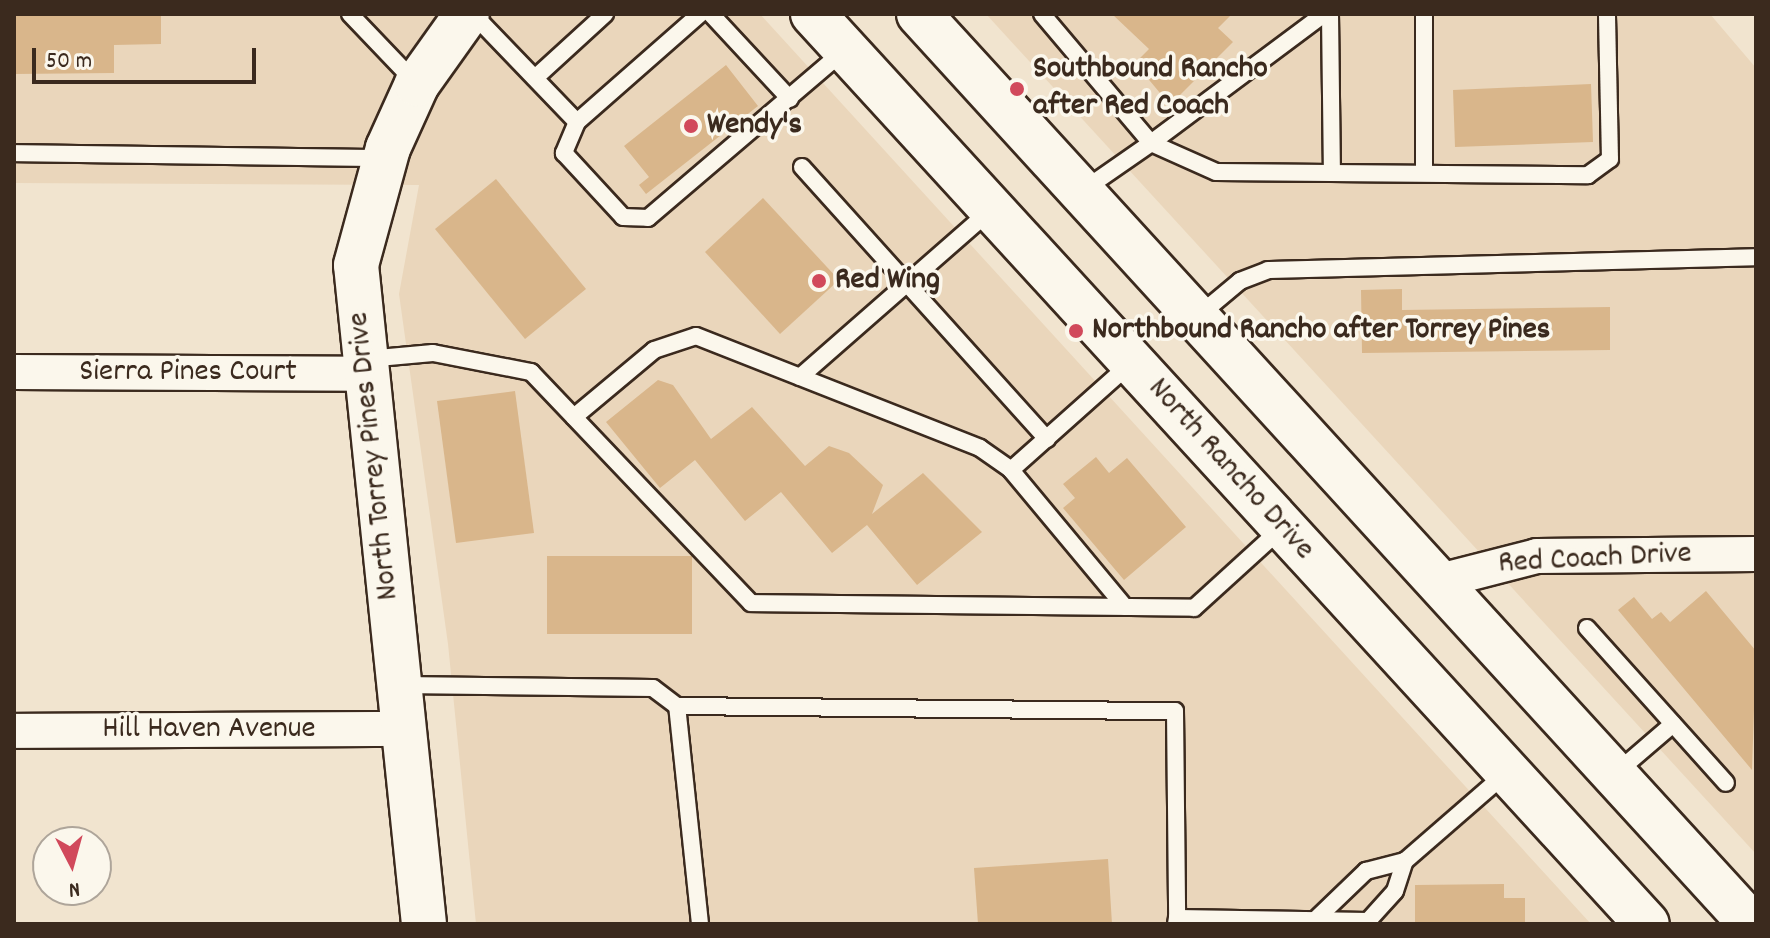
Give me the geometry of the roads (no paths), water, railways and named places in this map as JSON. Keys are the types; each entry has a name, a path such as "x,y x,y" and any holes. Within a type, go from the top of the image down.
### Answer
{"main road":[{"name":"North Torrey Pines Drive","path":"424,924 405,729 362,367 356,265 384,158 417,84 467,14"},
{"name":"North Rancho Drive","path":"813,14 1647,924"},
{"path":"922,15 1751,924"}],"street":[{"name":"Sierra Pines Court","path":"14,372 362,367"},
{"name":"Red Coach Drive","path":"1436,582 1537,556 1756,554"},
{"name":"Hill Haven Avenue","path":"14,731 405,729"}],"lane":[{"path":"350,14 417,84"},
{"path":"473,14 577,122"},
{"path":"535,78 605,14"},
{"path":"700,14 577,122 564,153 623,217 648,218 846,49"},
{"path":"711,14 790,99"},
{"path":"1042,14 1151,143 1216,172 1332,173 1602,170 1610,159 1607,14"},
{"path":"1081,191 1327,14"},
{"path":"1327,14 1332,173"},
{"path":"1424,14 1424,173"},
{"path":"14,153 384,158"},
{"path":"802,167 1047,439"},
{"path":"800,377 992,209"},
{"path":"1196,318 1240,281 1268,270 1756,257"},
{"path":"574,417 654,350 696,336 980,448 1011,470 1125,607"},
{"path":"362,367 433,353 531,372 751,603 1194,608 1282,528"},
{"path":"1011,470 1132,363"},
{"path":"1587,628 1726,783"},
{"path":"399,685 653,688 677,706 1175,711 1176,921 1368,921 1395,891 1405,861"},
{"path":"677,706 700,924"},
{"path":"1614,775 1673,724"},
{"path":"1313,922 1366,871 1405,861 1507,772"}],"place":[{"name":"Southbound Rancho after Red Coach","path":"1017,89"},
{"name":"Wendy's","path":"691,126"},
{"name":"Red Wing","path":"819,281"},
{"name":"Northbound Rancho after Torrey Pines","path":"1076,331"}]}
